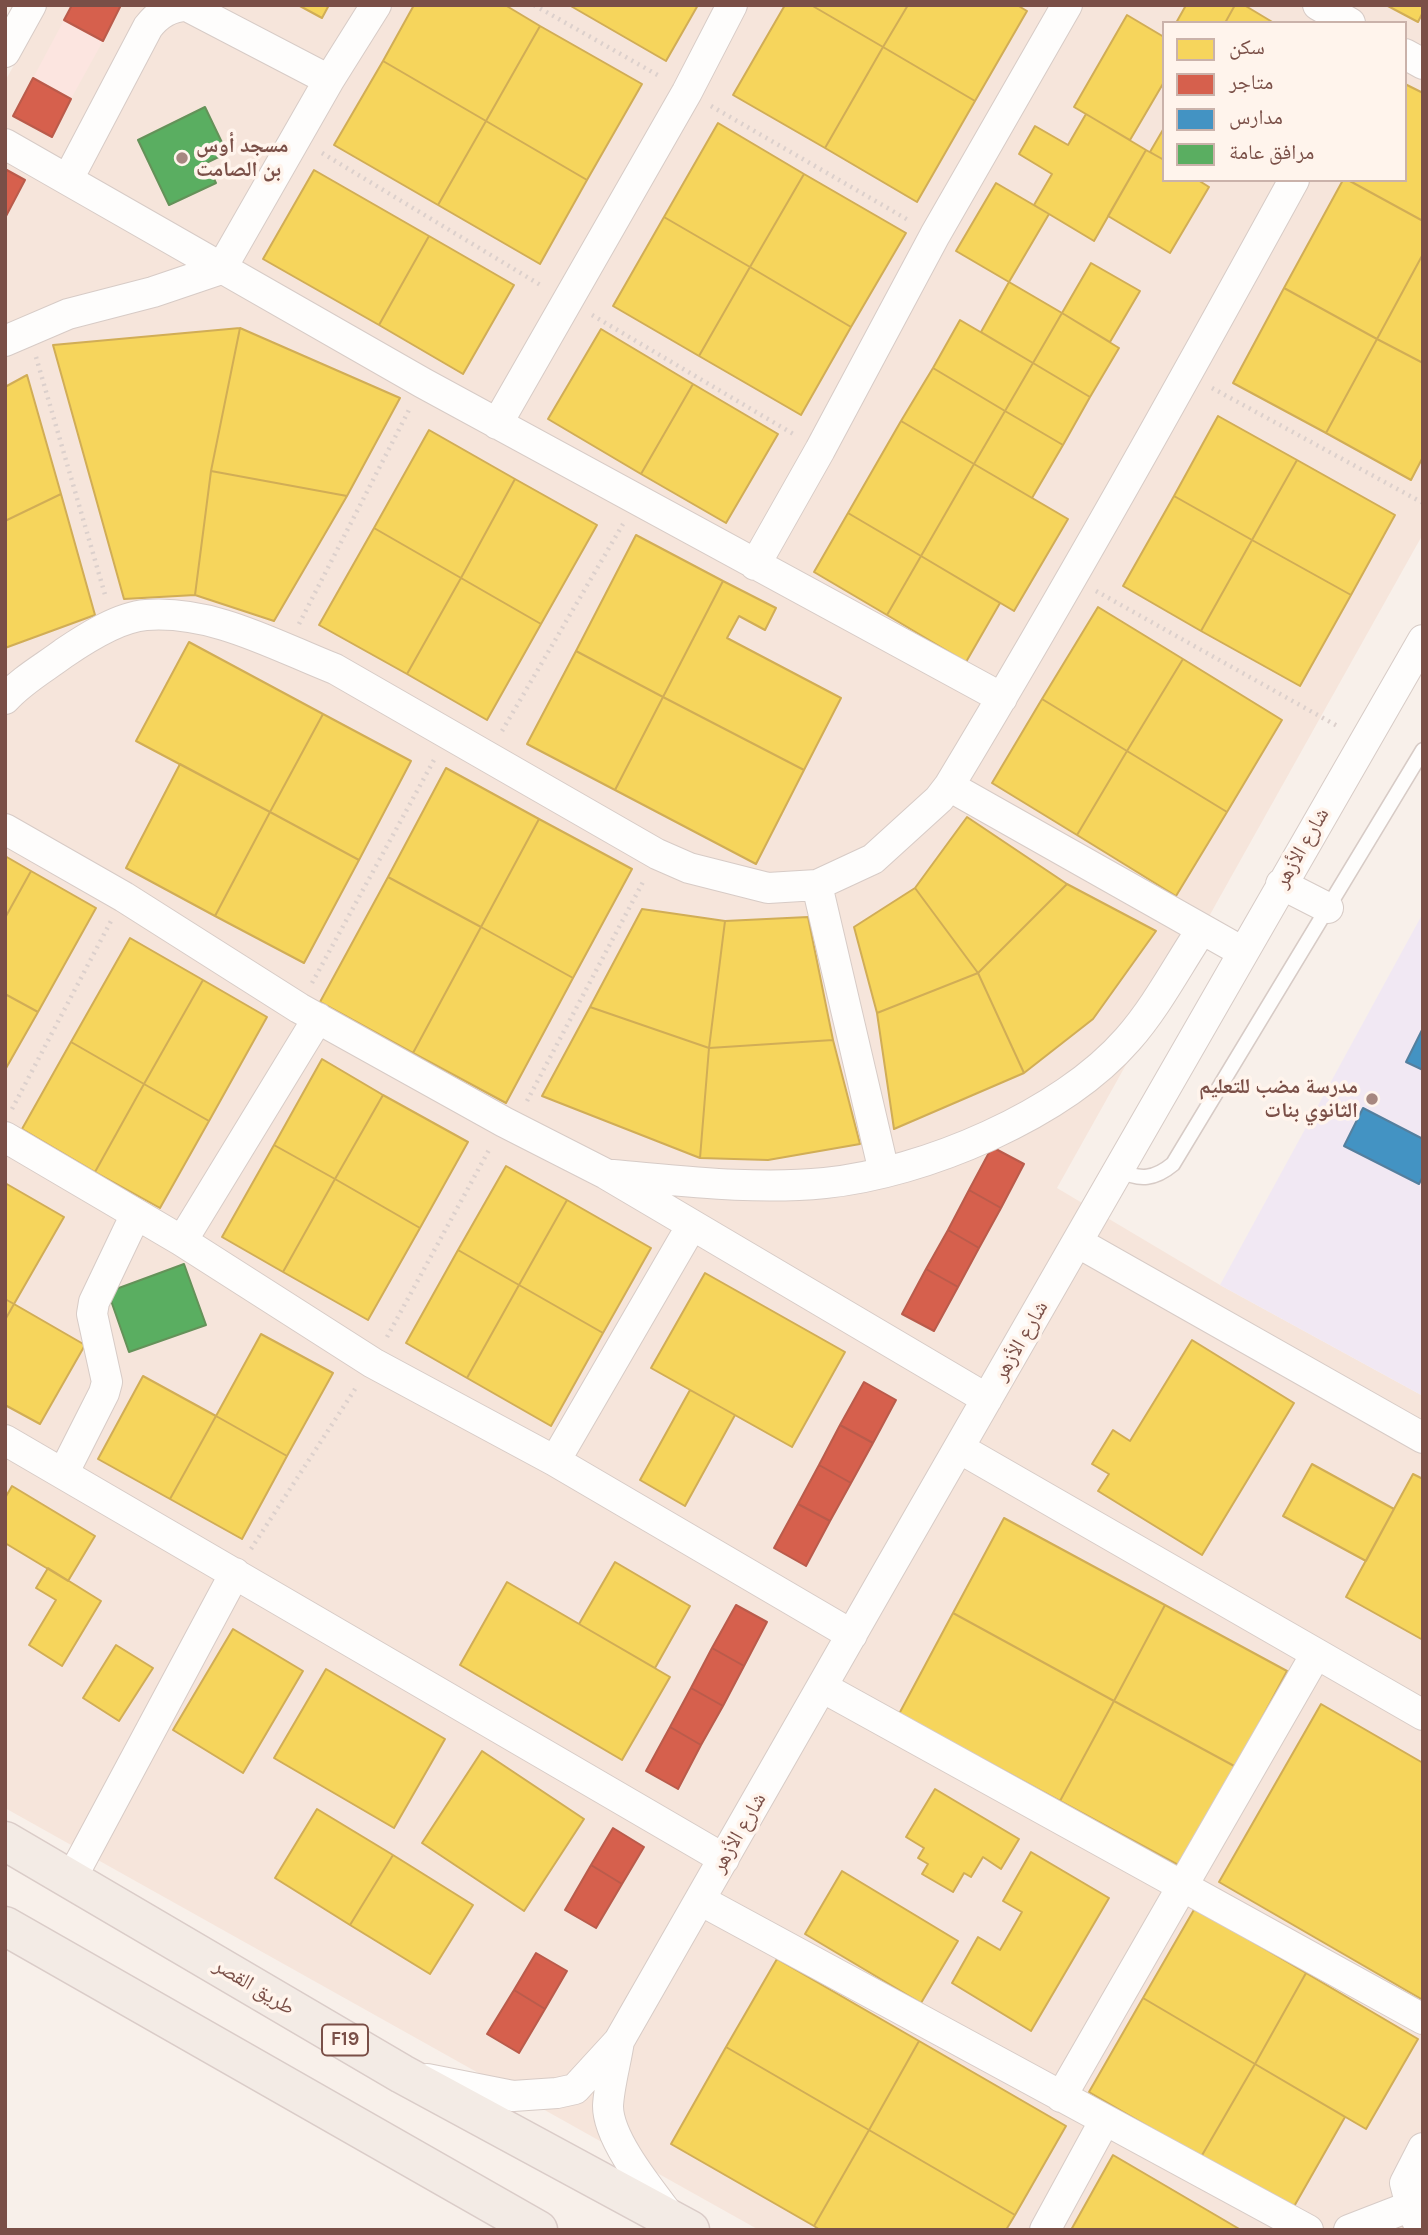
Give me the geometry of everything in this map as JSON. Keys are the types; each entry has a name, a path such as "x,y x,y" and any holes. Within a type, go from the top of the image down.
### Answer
{"main road":[{"name":"طريق القصر","path":"5,1841 402,2074 680,2224"},
{"path":"5,1926 538,2230"}],"street":[{"path":"5,52 31,5"},
{"path":"17,336 68,314 153,292 221,269 329,80 376,5"},
{"path":"497,424 687,92 732,5"},
{"path":"755,565 935,235 1066,5"},
{"path":"1318,5 1346,21"},
{"path":"68,179 148,27 173,6 187,6 329,80"},
{"path":"1407,55 1423,64"},
{"path":"5,144 423,383 1002,698"},
{"path":"5,699 16,687 92,634 144,615 200,618 261,637 285,650 335,669 657,854 689,868 768,888 817,886 873,859 939,799 949,786 1187,375 1293,182"},
{"name":"شارع الأزهر","path":"402,2074 513,2096 557,2092 575,2089 619,2041 1119,1170 1241,951 1423,640"},
{"path":"949,786 1241,951"},
{"path":"5,829 124,897 309,1013 509,1124 606,1174 987,1399"},
{"path":"1281,884 1328,908"},
{"path":"817,886 884,1172"},
{"path":"606,1174 751,1186 826,1183 884,1172 945,1154 1003,1129 1094,1072 1127,1041 1141,1023 1202,929"},
{"path":"182,1241 309,1013"},
{"path":"8,1124 136,1214 373,1363 555,1461 852,1635"},
{"path":"64,1472 107,1382 92,1314 94,1302 136,1214"},
{"path":"555,1461 692,1226"},
{"path":"1077,1241 1423,1438"},
{"path":"5,1440 724,1858"},
{"path":"959,1448 1423,1715"},
{"path":"71,1879 235,1573"},
{"path":"1061,2096 1316,1654"},
{"path":"822,1687 1423,2019"},
{"path":"700,1900 1308,2230"},
{"name":"شارع الأزهر","path":"619,2041 608,2107 615,2132 625,2154 680,2224"},
{"path":"1045,2230 1105,2120"},
{"path":"1349,2230 1416,2218 1405,2183 1423,2148"}],"lane":[{"path":"1119,1170 1132,1177 1147,1178 1161,1173 1173,1164 1423,750"}],"path":[{"path":"534,5 935,235"},
{"path":"297,138 820,450"},
{"path":"17,336 114,625"},
{"path":"1187,375 1423,503"},
{"path":"285,650 423,383"},
{"path":"488,756 637,501"},
{"path":"1071,576 1364,741"},
{"path":"309,1013 448,734"},
{"path":"235,1573 373,1363 509,1124 657,854"},
{"path":"8,1124 124,897"}],"shaded area":[{"path":"48,5 1423,5 1423,534 1057,1188 1220,1285 1423,1396 1423,2230 759,2230 5,1808 5,81"},
{"path":"64,20 103,41 71,99 33,78"},
{"name":"مدرسة مضب للتعليم الثانوي بنات","path":"1423,913 1423,1396 1220,1285"}],"building: سكن":[{"path":"298,5 329,5 322,18"},
{"path":"414,5 505,5 540,26 486,121 383,61"},
{"path":"569,5 698,5 666,61"},
{"path":"785,5 811,5 883,47 825,148 733,95"},
{"path":"811,5 908,5 883,47"},
{"path":"908,5 1017,5 1027,11 975,101 883,47"},
{"path":"1182,5 1235,5 1226,21 1177,21 1185,7"},
{"path":"1235,5 1244,5 1271,21 1226,21"},
{"path":"1386,5 1423,5 1423,12 1418,22"},
{"path":"1127,15 1162,36 1162,85 1130,140 1074,107"},
{"path":"540,26 642,84 587,180 486,121"},
{"path":"883,47 975,101 917,202 825,148"},
{"path":"383,61 486,121 438,205 334,145"},
{"path":"1407,85 1423,93 1423,221 1352,182 1407,182"},
{"path":"1086,114 1146,150 1094,241 1034,205 1052,174 1019,154 1035,126 1068,145"},
{"path":"486,121 587,180 540,264 438,205"},
{"path":"718,123 804,174 750,267 664,217"},
{"path":"1162,131 1162,159 1150,152"},
{"path":"1146,150 1162,159 1162,182 1201,182 1209,187 1170,253 1108,216"},
{"path":"314,170 429,236 379,325 263,259"},
{"path":"804,174 906,233 851,327 750,267"},
{"path":"1342,182 1352,182 1423,221 1423,254 1377,339 1284,288"},
{"path":"996,183 1049,214 1009,282 956,251"},
{"path":"664,217 750,267 699,356 613,306"},
{"path":"429,236 514,285 463,374 379,325"},
{"path":"1423,254 1423,363 1377,339"},
{"path":"1091,263 1140,291 1110,342 1062,313"},
{"path":"750,267 851,327 801,415 699,356"},
{"path":"1009,282 1062,313 1033,363 981,332"},
{"path":"1284,288 1377,339 1326,433 1233,383"},
{"path":"1062,313 1119,348 1090,397 1033,363"},
{"path":"960,320 1033,363 1005,411 933,368"},
{"path":"240,328 211,471 195,595 124,599 53,345"},
{"path":"240,328 400,398 347,496 211,471"},
{"path":"601,329 693,384 641,474 548,419"},
{"path":"1377,339 1423,363 1423,457 1411,480 1326,433"},
{"path":"1033,363 1090,397 1063,445 1005,411"},
{"path":"933,368 1005,411 974,464 901,421"},
{"path":"27,375 61,494 5,521 5,387"},
{"path":"693,384 778,434 726,523 641,474"},
{"path":"1005,411 1063,445 1032,498 974,464"},
{"path":"1218,416 1297,460 1252,540 1174,496"},
{"path":"901,421 974,464 921,556 848,513"},
{"path":"429,430 515,479 461,578 374,528"},
{"path":"1297,460 1395,515 1351,595 1252,540"},
{"path":"974,464 1068,519 1014,611 921,556"},
{"path":"211,471 347,496 274,621 195,595"},
{"path":"515,479 597,525 541,624 461,578"},
{"path":"61,494 95,615 5,648 5,521"},
{"path":"1174,496 1252,540 1201,631 1123,586"},
{"path":"848,513 921,556 887,615 814,572"},
{"path":"374,528 461,578 407,674 319,625"},
{"path":"636,535 723,581 663,697 576,651"},
{"path":"1252,540 1351,595 1300,686 1201,631"},
{"path":"921,556 1000,603 966,662 887,615"},
{"path":"461,578 541,624 487,720 407,674"},
{"path":"723,581 776,608 765,630 739,616 727,638 841,698 804,770 663,697"},
{"path":"1098,607 1183,659 1127,751 1042,699"},
{"path":"189,642 323,714 270,812 136,741"},
{"path":"576,651 663,697 615,790 527,744"},
{"path":"1183,659 1282,720 1227,812 1127,751"},
{"path":"663,697 804,770 756,864 615,790"},
{"path":"1042,699 1127,751 1077,835 992,783"},
{"path":"323,714 411,761 359,860 270,812"},
{"path":"1127,751 1227,812 1176,896 1077,835"},
{"path":"180,764 270,812 215,916 126,868"},
{"path":"446,768 539,819 481,927 388,877"},
{"path":"270,812 359,860 304,963 215,916"},
{"path":"967,817 1067,884 978,973 915,888"},
{"path":"539,819 632,869 573,978 481,927"},
{"path":"5,856 31,871 5,918"},
{"path":"31,871 96,908 38,1012 5,994 5,918"},
{"path":"388,877 481,927 413,1053 320,1002"},
{"path":"1067,884 1156,931 1093,1019 1024,1073 978,973"},
{"path":"915,888 978,973 877,1013 854,927"},
{"path":"642,909 725,921 709,1048 590,1007"},
{"path":"808,917 833,1040 709,1048 725,921"},
{"path":"481,927 573,978 506,1103 413,1053"},
{"path":"130,938 203,980 144,1084 71,1042"},
{"path":"978,973 1024,1073 894,1129 877,1013"},
{"path":"203,980 267,1017 209,1121 144,1084"},
{"path":"5,994 38,1012 5,1070"},
{"path":"590,1007 709,1048 700,1158 542,1096"},
{"path":"833,1040 860,1144 768,1160 700,1158 709,1048"},
{"path":"71,1042 144,1084 95,1172 22,1129"},
{"path":"322,1059 383,1095 335,1179 274,1145"},
{"path":"144,1084 209,1121 160,1208 95,1172"},
{"path":"383,1095 468,1142 420,1228 335,1179"},
{"path":"274,1145 335,1179 283,1272 222,1237"},
{"path":"506,1166 567,1200 519,1285 458,1250"},
{"path":"335,1179 420,1228 368,1320 283,1272"},
{"path":"5,1183 64,1217 14,1304 5,1299"},
{"path":"567,1200 651,1248 603,1333 519,1285"},
{"path":"458,1250 519,1285 467,1378 406,1343"},
{"path":"705,1273 845,1352 792,1447 651,1368"},
{"path":"519,1285 603,1333 551,1426 467,1378"},
{"path":"5,1299 14,1304 5,1320"},
{"path":"14,1304 85,1345 40,1424 5,1405 5,1320"},
{"path":"261,1334 333,1373 287,1456 216,1416"},
{"path":"1192,1340 1294,1403 1202,1555 1098,1491 1109,1474 1092,1464 1113,1430 1130,1441"},
{"path":"143,1376 216,1416 170,1499 98,1459"},
{"path":"690,1390 735,1415 685,1506 640,1480"},
{"path":"216,1416 287,1456 242,1539 170,1499"},
{"path":"1312,1464 1394,1509 1366,1561 1283,1516"},
{"path":"1413,1474 1423,1479 1423,1640 1346,1597"},
{"path":"12,1486 95,1536 68,1581 5,1543 5,1498"},
{"path":"1004,1518 1165,1605 1114,1701 953,1613"},
{"path":"615,1562 690,1606 655,1668 579,1624"},
{"path":"48,1568 101,1601 62,1666 29,1645 56,1600 36,1588"},
{"path":"507,1582 670,1677 622,1760 460,1665"},
{"path":"1165,1605 1287,1671 1236,1767 1114,1701"},
{"path":"953,1613 1114,1701 1060,1801 899,1714"},
{"path":"233,1629 303,1671 243,1773 173,1730"},
{"path":"116,1645 153,1668 119,1721 83,1698"},
{"path":"326,1669 445,1739 394,1828 274,1758"},
{"path":"1114,1701 1236,1767 1182,1867 1060,1801"},
{"path":"1321,1704 1423,1763 1423,2000 1219,1882"},
{"path":"482,1751 584,1819 524,1911 422,1843"},
{"path":"935,1789 1019,1839 1001,1869 983,1857 971,1877 964,1873 953,1892 922,1874 928,1864 918,1858 924,1848 906,1837"},
{"path":"317,1809 393,1855 350,1925 275,1878"},
{"path":"1031,1852 1109,1898 1031,2031 952,1983 978,1937 1000,1950 1022,1912 1003,1901"},
{"path":"393,1855 473,1905 430,1974 350,1925"},
{"path":"842,1871 958,1941 921,2003 805,1934"},
{"path":"1195,1908 1306,1973 1255,2064 1143,1998"},
{"path":"777,1959 919,2041 869,2130 726,2047"},
{"path":"1306,1973 1418,2039 1366,2129 1255,2064"},
{"path":"1143,1998 1255,2064 1201,2157 1089,2092"},
{"path":"919,2041 1066,2126 1015,2215 869,2130"},
{"path":"726,2047 869,2130 814,2226 671,2144"},
{"path":"1255,2064 1345,2117 1292,2210 1201,2157"},
{"path":"869,2130 1015,2215 1006,2230 820,2230 814,2226"},
{"path":"1113,2155 1241,2230 1071,2230"}],"building: متاجر":[{"path":"72,5 121,5 103,41 64,20"},
{"path":"33,78 71,99 52,137 13,116"},
{"path":"5,169 25,180 5,218"},
{"path":"992,1147 1024,1164 1001,1208 969,1190"},
{"path":"969,1190 1001,1208 979,1248 948,1230"},
{"path":"948,1230 979,1248 958,1287 926,1269"},
{"path":"926,1269 958,1287 934,1331 902,1314"},
{"path":"864,1382 896,1400 873,1443 840,1425"},
{"path":"840,1425 873,1443 851,1483 819,1465"},
{"path":"819,1465 851,1483 830,1521 798,1504"},
{"path":"798,1504 830,1521 806,1566 774,1548"},
{"path":"736,1605 767,1622 744,1666 712,1648"},
{"path":"712,1648 744,1666 723,1706 691,1688"},
{"path":"691,1688 723,1706 701,1745 670,1727"},
{"path":"670,1727 701,1745 678,1789 646,1771"},
{"path":"613,1828 644,1847 622,1884 591,1865"},
{"path":"591,1865 622,1884 596,1928 565,1910"},
{"path":"536,1953 567,1971 545,2009 514,1990"},
{"path":"514,1990 545,2009 519,2053 487,2034"}],"building: مدارس":[{"path":"1423,1028 1423,1070 1406,1062"},
{"path":"1363,1108 1423,1139 1423,1176 1419,1184 1344,1146"}],"building: مرافق عامة":[{"name":"مسجد أوس بن الصامت","path":"205,107 227,153 206,163 216,183 169,205 138,140"},
{"path":"184,1264 206,1325 129,1352 108,1292"}],"place":[{"name":"مسجد أوس بن الصامت","path":"182,158"},
{"name":"مدرسة مضب للتعليم الثانوي بنات","path":"1372,1099"}]}
